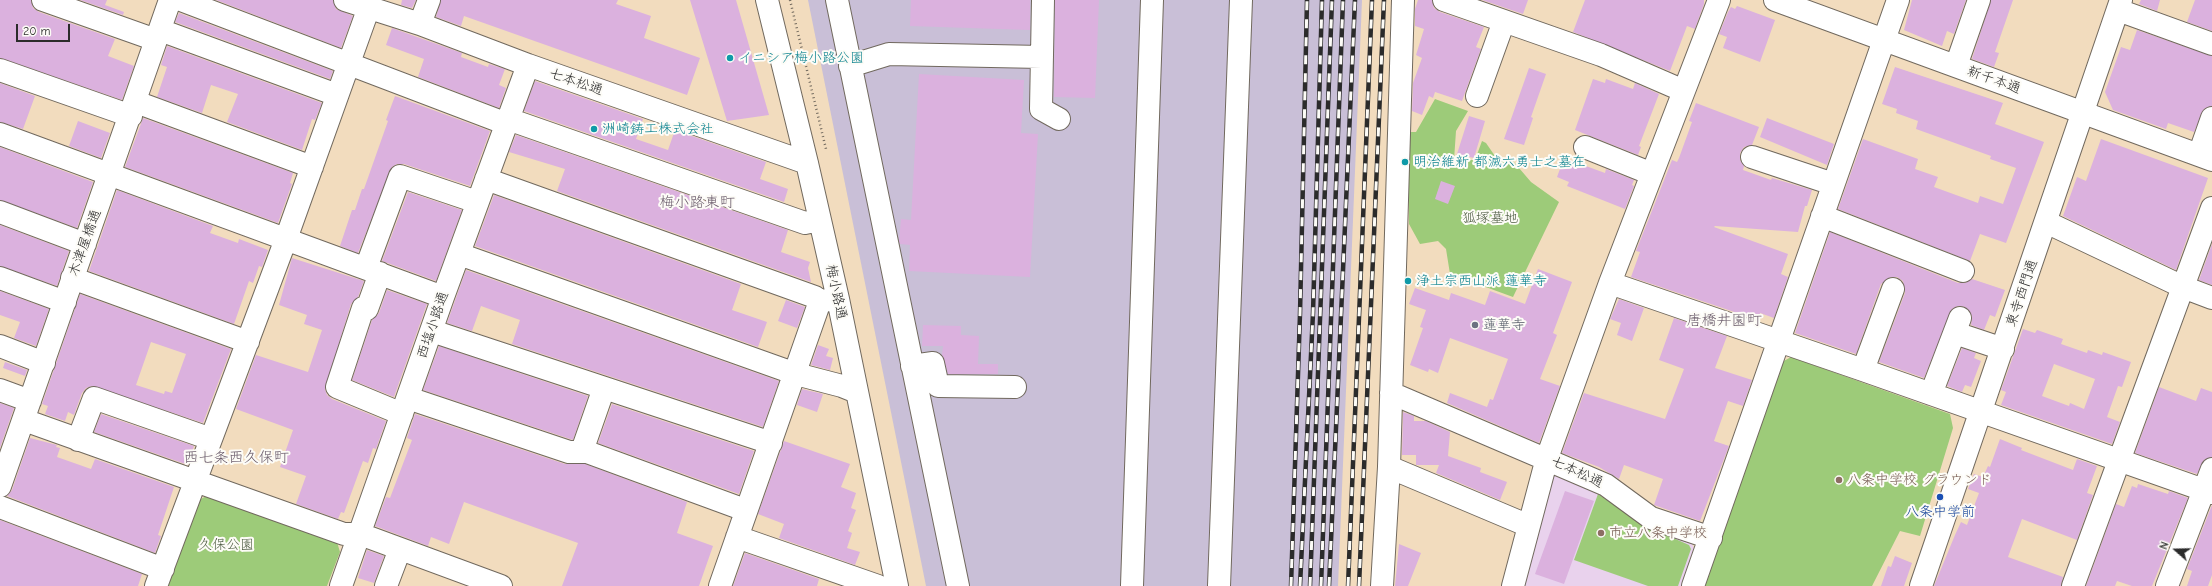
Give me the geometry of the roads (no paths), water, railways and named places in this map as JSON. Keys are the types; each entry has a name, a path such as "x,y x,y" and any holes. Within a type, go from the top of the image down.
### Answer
{"street":[{"path":"43,0 158,35 337,95"},
{"name":"木津屋橋通","path":"0,486 44,363 72,278 111,174 170,0"},
{"path":"181,0 507,121 805,223 820,220"},
{"name":"七本松通","path":"345,0 420,24 528,65 807,163"},
{"path":"420,24 429,0"},
{"name":"梅小路通","path":"767,0 820,220 829,300 857,392 897,586"},
{"path":"837,0 958,586"},
{"path":"1043,0 1042,109 1059,119"},
{"path":"1132,586 1152,0"},
{"path":"1219,586 1241,0"},
{"path":"1382,586 1389,467 1403,0"},
{"path":"1444,0 1601,55 1684,90"},
{"path":"1513,586 1547,458 1610,283 1720,0"},
{"name":"新千本通","path":"1775,0 2205,157"},
{"path":"1693,586 1898,0"},
{"path":"1956,66 1979,0"},
{"path":"2120,5 2212,44"},
{"name":"東寺西門通","path":"1921,586 2120,5"},
{"path":"0,507 160,577 286,239 369,7"},
{"path":"1478,96 1504,21"},
{"path":"850,66 889,54 1042,57"},
{"name":"西塩小路通","path":"341,586 477,202 528,65"},
{"path":"0,70 133,109 312,167"},
{"path":"2205,157 2212,118"},
{"path":"0,134 443,297"},
{"path":"1585,147 1652,174"},
{"path":"1752,157 1833,184"},
{"path":"477,202 400,176 373,271 367,309 363,308 337,387 569,452 582,451 746,510"},
{"path":"486,180 815,297 829,300 796,374 720,586"},
{"path":"2073,586 2212,208"},
{"path":"0,212 85,244"},
{"path":"1822,216 1963,271"},
{"path":"2046,222 2183,287 2212,298"},
{"path":"459,254 796,374 842,386 857,392"},
{"path":"0,278 65,302"},
{"path":"72,278 248,342"},
{"path":"1610,283 1863,370 2208,492"},
{"path":"1863,370 1894,289"},
{"path":"1931,394 1958,326 2003,349"},
{"path":"432,331 771,443"},
{"path":"0,346 44,363"},
{"path":"912,366 933,363 938,386 1015,388"},
{"path":"582,451 604,388"},
{"path":"0,390 27,410 78,440 344,534 360,534 501,586"},
{"name":"七本松通","path":"1391,393 1547,458 1606,485 1651,518 1711,538"},
{"path":"78,440 94,398 211,439"},
{"path":"1389,467 1529,526"},
{"path":"2167,586 2208,492 2212,469"},
{"path":"737,537 878,586"},
{"path":"386,586 400,549"}],"railway":[{"path":"1291,586 1300,314 1307,0"},
{"path":"1300,586 1313,313 1322,0"},
{"path":"1310,586 1332,0"},
{"path":"1321,586 1343,0"},
{"path":"1329,586 1355,0"},
{"path":"1348,586 1372,0"},
{"path":"1359,586 1384,0"}],"place":[{"name":"イニシア梅小路公園","path":"730,58"},
{"name":"洲崎鋳工株式会社","path":"594,129"},
{"name":"明治維新 都滅六勇士之墓在","path":"1405,162"},
{"name":"浄土宗西山派 蓮華寺","path":"1408,281"},
{"name":"蓮華寺","path":"1475,325"},
{"name":"八条中学校 グラウンド","path":"1839,480"},
{"name":"八条中学前","path":"1940,497"},
{"name":"市立八条中学校","path":"1601,533"}],"district":[{"name":"梅小路東町","path":"697,203"},
{"name":"唐橋井園町","path":"1724,321"},
{"name":"西七条西久保町","path":"236,458"}],"park label":[{"name":"狐塚墓地","path":"1490,218"},
{"name":"久保公園","path":"226,545"}]}
